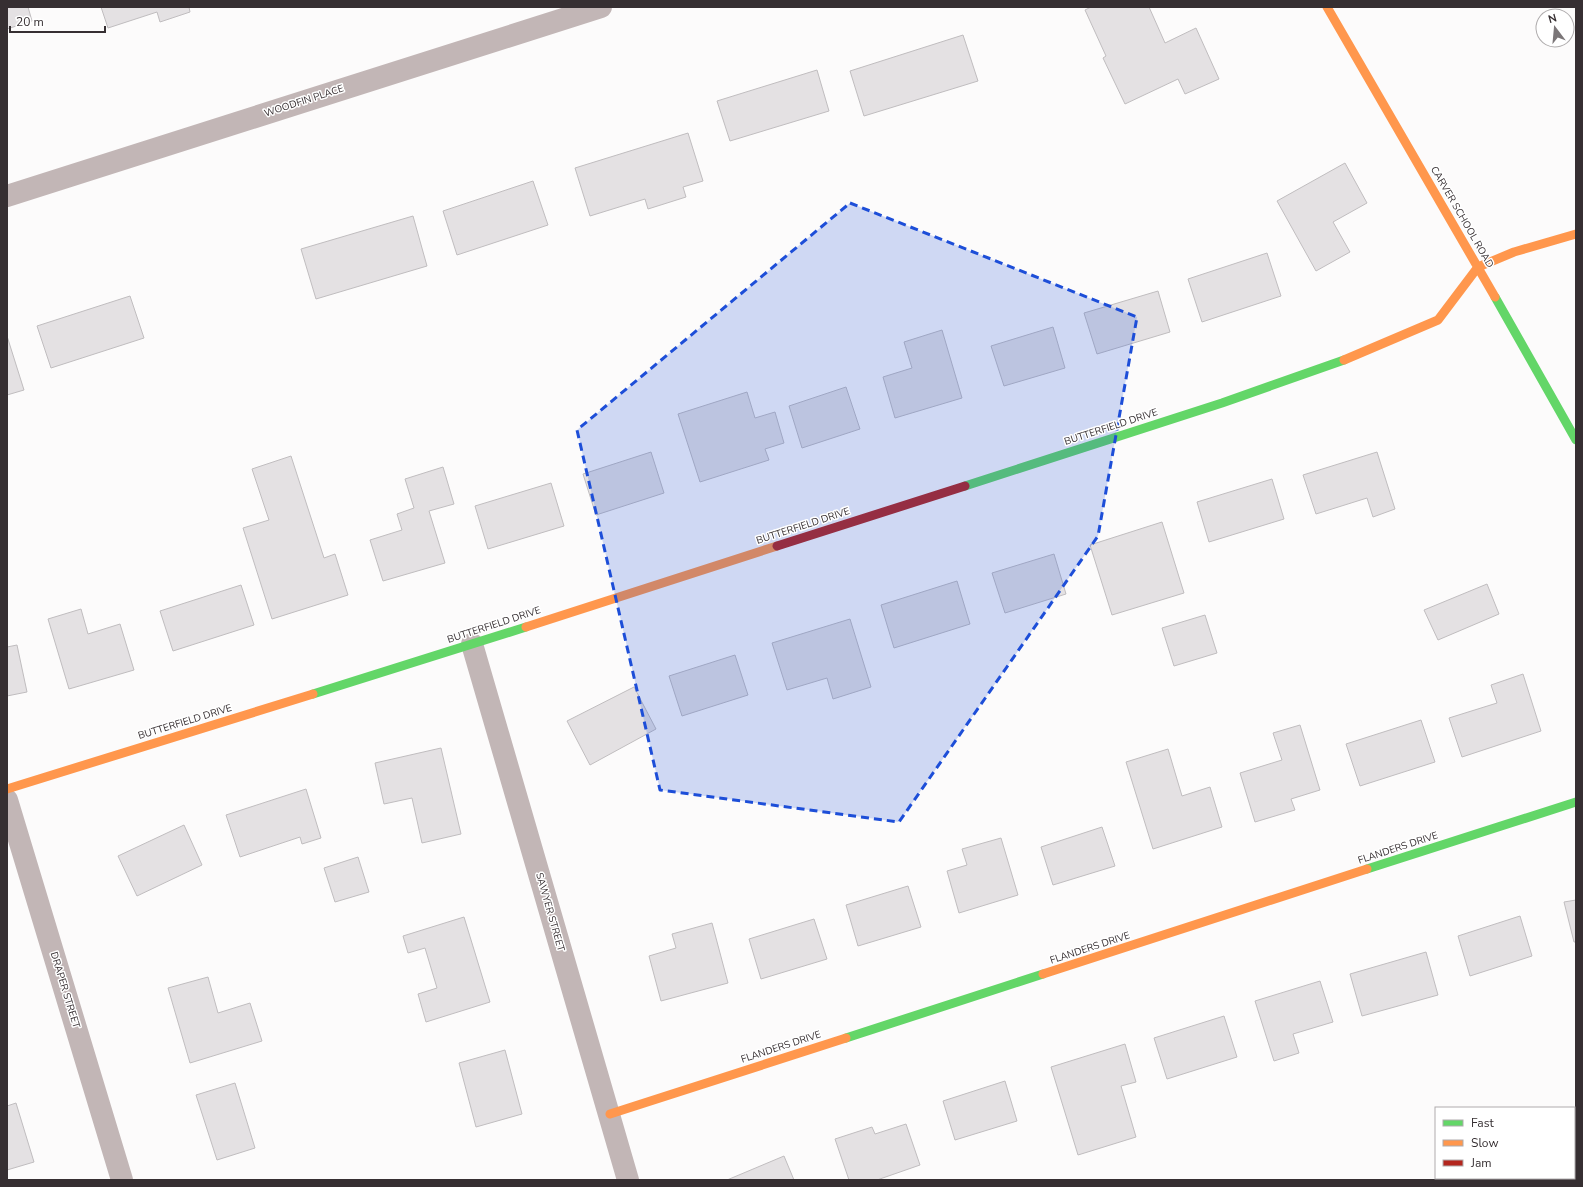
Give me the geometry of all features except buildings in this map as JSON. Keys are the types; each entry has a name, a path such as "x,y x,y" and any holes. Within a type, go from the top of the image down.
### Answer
{"street":[{"name":"WOODFIN PLACE","path":"7,196 601,7"},
{"name":"CARVER SCHOOL ROAD","path":"1327,7 1478,267 1576,440"},
{"path":"1478,267 1514,252 1576,234"},
{"name":"BUTTERFIELD DRIVE","path":"7,789 472,644 1222,403 1345,360 1438,320 1478,267"},
{"name":"SAWYER STREET","path":"472,644 628,1180"},
{"name":"DRAPER STREET","path":"7,800 122,1180"},
{"name":"FLANDERS DRIVE","path":"610,1114 1576,802"}],"highlighted area":[{"path":"850,203 1137,317 1098,536 899,822 660,790 577,430"}],"traffic: fast":[{"path":"1495,297 1576,440"},
{"path":"965,486 1222,403 1344,360"},
{"path":"313,694 526,627"},
{"path":"1367,869 1576,802"},
{"path":"846,1038 1043,974"}],"traffic: slow":[{"path":"1327,7 1495,297"},
{"path":"1344,360 1438,320 1478,267 1514,252 1576,234"},
{"path":"526,627 777,546"},
{"path":"7,789 313,694"},
{"path":"1043,974 1367,869"},
{"path":"610,1114 846,1038"}],"traffic: jam":[{"path":"777,546 965,486"}]}
